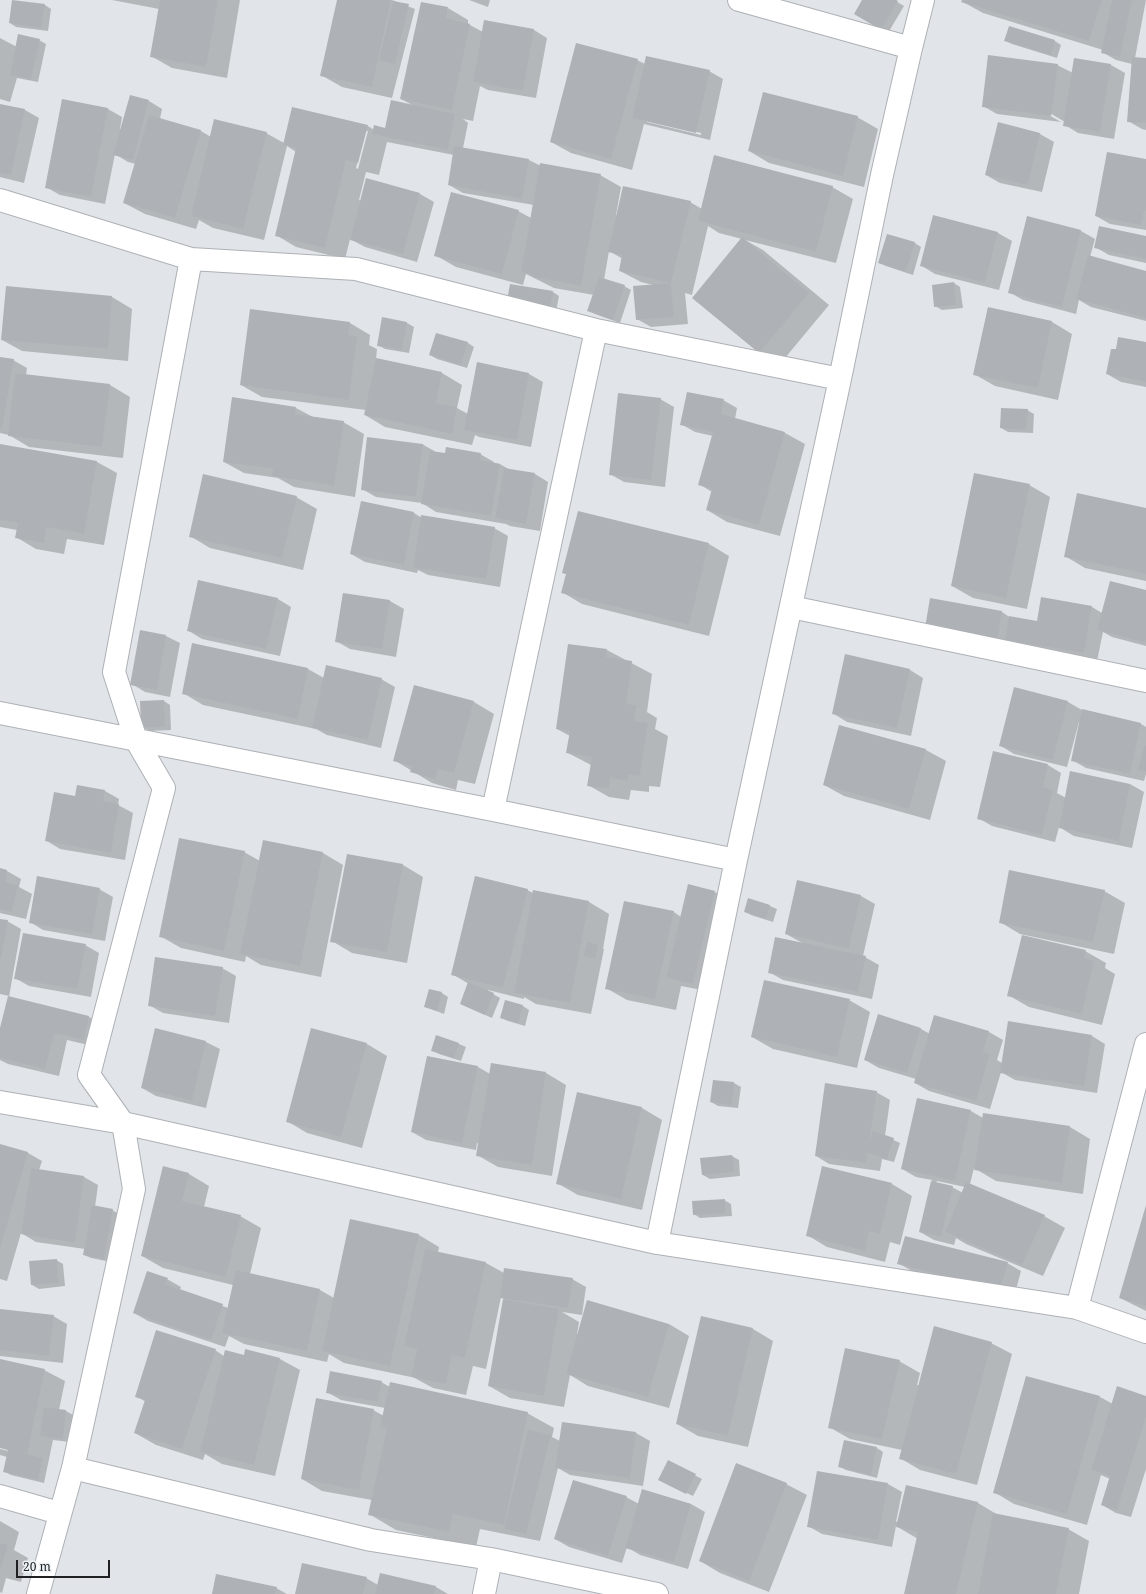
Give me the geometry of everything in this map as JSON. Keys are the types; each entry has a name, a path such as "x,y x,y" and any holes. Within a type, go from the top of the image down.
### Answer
{"street":[{"path":"739,0 911,48"},
{"path":"657,1243 736,860 911,48 923,0"},
{"path":"0,200 191,259 356,269 596,330 840,379"},
{"path":"38,1594 59,1513 73,1468 134,1189 123,1123 89,1075 164,788 136,740 114,672 191,259"},
{"path":"493,810 596,330"},
{"path":"791,607 1146,681"},
{"path":"0,713 493,810 736,860"},
{"path":"1076,1308 1146,1044"},
{"path":"0,1102 123,1123 657,1243 1076,1308 1146,1332"},
{"path":"73,1468 371,1540 491,1559 657,1594"},
{"path":"0,1496 59,1513"},
{"path":"484,1594 491,1559"}],"building":[{"path":"12,0 45,4 41,28 9,23"},
{"path":"160,0 218,0 206,67 150,57"},
{"path":"337,0 391,0 372,87 320,76"},
{"path":"862,0 898,1 881,30 854,14"},
{"path":"962,0 1102,0 1089,41 961,2"},
{"path":"1112,0 1132,0 1120,57 1101,53"},
{"path":"393,1 409,4 395,64 379,60"},
{"path":"421,2 448,7 446,18 470,24 452,110 400,99"},
{"path":"484,20 534,29 523,91 473,82"},
{"path":"1009,26 1055,40 1051,55 1004,41"},
{"path":"18,34 40,39 31,79 10,75"},
{"path":"576,43 638,59 611,159 550,142"},
{"path":"988,55 1058,64 1051,116 982,107"},
{"path":"646,56 710,70 696,133 632,118"},
{"path":"1132,57 1146,58 1146,123 1127,122"},
{"path":"1074,58 1111,64 1100,132 1063,126"},
{"path":"763,92 858,116 843,176 748,151"},
{"path":"130,95 149,100 133,160 113,155"},
{"path":"62,99 108,108 91,197 45,188"},
{"path":"391,100 455,114 448,150 372,134 374,125 385,128"},
{"path":"0,104 25,109 11,175 0,173"},
{"path":"292,107 368,125 358,163 346,160 325,248 275,236 296,148 283,145"},
{"path":"149,115 201,130 175,218 123,203"},
{"path":"214,119 267,132 243,229 191,216"},
{"path":"998,122 1040,133 1028,185 985,175"},
{"path":"454,146 529,159 522,199 448,185"},
{"path":"1107,152 1146,159 1146,211 1144,211 1141,225 1095,216"},
{"path":"714,155 833,186 816,252 698,221"},
{"path":"540,163 601,174 581,286 533,277 533,275 521,272"},
{"path":"366,178 420,193 403,254 350,240"},
{"path":"623,186 691,201 671,283 619,271 622,255 608,252"},
{"path":"451,192 519,210 502,274 434,256"},
{"path":"933,215 998,232 985,283 920,266"},
{"path":"1027,216 1081,230 1062,307 1008,293"},
{"path":"1099,226 1146,236 1146,259 1094,248"},
{"path":"887,234 915,242 906,272 878,263"},
{"path":"742,237 809,293 759,353 692,298"},
{"path":"1088,255 1146,271 1146,318 1076,299"},
{"path":"599,277 625,285 613,320 587,311"},
{"path":"954,282 956,305 934,307 932,285"},
{"path":"671,283 674,317 636,320 633,286"},
{"path":"510,284 553,291 549,314 506,306"},
{"path":"6,286 112,296 108,349 1,340"},
{"path":"988,307 1052,321 1038,388 973,375"},
{"path":"250,309 350,322 348,335 357,336 349,400 240,385"},
{"path":"382,317 407,322 402,350 377,346"},
{"path":"436,333 468,342 461,365 429,355"},
{"path":"1118,337 1146,342 1146,382 1106,374 1111,349 1116,349"},
{"path":"0,357 14,359 2,429 0,429"},
{"path":"376,358 442,372 436,403 457,407 452,434 364,415"},
{"path":"477,362 529,373 517,440 464,430"},
{"path":"15,373 110,384 102,447 8,436"},
{"path":"687,392 724,399 721,414 785,432 759,525 706,510 712,489 698,485 713,432 680,425"},
{"path":"618,393 661,398 651,480 609,475"},
{"path":"232,397 296,407 295,414 344,421 334,486 272,476 273,469 223,462"},
{"path":"1001,408 1028,409 1026,430 1000,428"},
{"path":"367,437 423,444 416,497 361,490"},
{"path":"0,444 97,461 84,534 46,527 44,543 15,538 18,523 0,520"},
{"path":"446,447 481,453 480,460 500,464 491,516 421,504 430,451 445,453"},
{"path":"504,468 535,473 526,524 495,518"},
{"path":"974,473 1030,484 1006,598 951,586"},
{"path":"203,474 297,496 282,558 189,537"},
{"path":"1077,493 1146,508 1146,574 1064,557"},
{"path":"361,501 414,512 404,565 350,554"},
{"path":"578,511 709,543 689,625 561,593 566,574 562,573"},
{"path":"421,515 495,527 486,579 413,568"},
{"path":"198,580 278,598 266,649 187,631"},
{"path":"1110,581 1146,590 1146,643 1097,630"},
{"path":"343,593 390,600 382,649 335,642"},
{"path":"1041,597 1092,606 1084,653 1005,640 1009,616 1037,621"},
{"path":"930,598 1002,611 997,641 925,628"},
{"path":"140,630 166,635 157,690 130,685"},
{"path":"192,643 308,668 298,719 182,694"},
{"path":"568,644 607,649 606,657 632,661 626,704 637,705 634,721 648,723 640,776 629,775 628,781 610,778 609,789 587,786 592,757 566,753 570,731 556,729"},
{"path":"845,654 910,669 897,728 832,714"},
{"path":"326,665 382,678 368,740 312,728"},
{"path":"414,685 474,701 454,773 438,769 435,779 410,772 412,766 393,761"},
{"path":"1014,687 1068,701 1053,760 999,746"},
{"path":"164,700 165,727 141,727 140,701"},
{"path":"1082,709 1141,723 1130,774 1071,761"},
{"path":"839,725 926,749 909,809 823,785"},
{"path":"1144,746 1146,746 1146,772 1138,770"},
{"path":"993,751 1048,764 1043,787 1053,790 1042,835 977,819"},
{"path":"1070,771 1130,784 1119,841 1059,828"},
{"path":"77,785 105,790 103,801 119,804 111,853 45,841 54,792 75,796"},
{"path":"179,838 245,851 224,951 159,937"},
{"path":"263,840 323,852 300,966 240,954"},
{"path":"347,854 403,864 387,952 330,942"},
{"path":"0,868 7,870 5,882 18,885 12,912 0,909"},
{"path":"1009,870 1105,890 1093,942 999,923"},
{"path":"37,876 100,888 92,934 29,923"},
{"path":"475,876 528,889 503,988 451,975"},
{"path":"797,880 861,895 849,949 785,934"},
{"path":"688,884 715,891 693,984 666,978"},
{"path":"533,890 589,901 570,1003 514,993"},
{"path":"748,898 770,905 766,919 744,912"},
{"path":"624,901 674,911 655,999 605,989"},
{"path":"0,919 8,920 1,959 0,958"},
{"path":"23,933 86,944 77,989 14,979"},
{"path":"1022,935 1086,950 1084,958 1094,961 1082,1014 1007,996"},
{"path":"775,937 866,956 858,992 768,973"},
{"path":"587,942 598,944 595,959 584,956"},
{"path":"155,957 223,967 215,1016 148,1006"},
{"path":"764,980 850,999 837,1057 751,1037"},
{"path":"468,982 494,993 485,1015 460,1004"},
{"path":"429,989 442,992 437,1011 424,1007"},
{"path":"8,996 89,1016 84,1040 54,1033 45,1069 0,1058 0,1028"},
{"path":"505,1000 523,1005 518,1023 500,1018"},
{"path":"878,1014 921,1028 907,1073 864,1060"},
{"path":"934,1015 989,1031 983,1052 990,1054 976,1101 914,1083"},
{"path":"1008,1021 1092,1035 1084,1086 1000,1073"},
{"path":"155,1028 206,1041 192,1101 141,1088"},
{"path":"311,1028 367,1043 341,1137 286,1122"},
{"path":"436,1035 459,1043 454,1058 431,1051"},
{"path":"427,1056 478,1066 462,1143 411,1132"},
{"path":"491,1063 546,1072 532,1165 476,1156"},
{"path":"713,1080 734,1082 732,1105 710,1102"},
{"path":"825,1083 877,1091 869,1143 873,1131 894,1138 887,1159 868,1153 866,1163 815,1156"},
{"path":"577,1092 642,1107 621,1199 556,1184"},
{"path":"917,1098 971,1110 955,1181 901,1169"},
{"path":"983,1113 1070,1126 1062,1183 974,1170"},
{"path":"0,1144 28,1152 0,1249"},
{"path":"732,1155 734,1172 702,1175 700,1158"},
{"path":"163,1166 189,1173 182,1201 241,1215 226,1277 141,1256"},
{"path":"822,1166 892,1183 880,1234 869,1231 865,1251 806,1236"},
{"path":"31,1168 84,1176 75,1243 21,1234"},
{"path":"931,1181 953,1186 941,1237 919,1232"},
{"path":"966,1182 1045,1215 1022,1265 945,1232"},
{"path":"725,1199 725,1213 693,1215 692,1201"},
{"path":"92,1205 113,1209 104,1259 83,1255"},
{"path":"1146,1205 1146,1306 1119,1298"},
{"path":"350,1219 419,1234 390,1366 322,1351"},
{"path":"905,1236 1008,1262 1000,1290 897,1264"},
{"path":"425,1249 486,1262 465,1358 452,1355 446,1384 411,1377 417,1349 404,1346"},
{"path":"57,1259 59,1283 31,1285 29,1261"},
{"path":"504,1268 573,1278 568,1308 500,1298"},
{"path":"236,1270 320,1289 307,1351 222,1333"},
{"path":"147,1271 168,1278 165,1284 223,1304 211,1340 133,1313"},
{"path":"503,1299 559,1309 544,1396 488,1386"},
{"path":"587,1300 669,1324 648,1397 566,1374"},
{"path":"0,1309 54,1315 49,1356 0,1350"},
{"path":"701,1316 753,1328 728,1436 676,1424"},
{"path":"934,1326 992,1342 956,1474 899,1459"},
{"path":"156,1330 216,1349 182,1449 134,1433 145,1400 135,1397"},
{"path":"845,1348 900,1360 882,1439 828,1428"},
{"path":"245,1349 280,1358 254,1465 200,1452 225,1350 244,1355"},
{"path":"0,1359 45,1369 27,1454 43,1458 38,1480 3,1472 8,1450 0,1448"},
{"path":"330,1371 382,1381 378,1402 326,1393"},
{"path":"1026,1376 1100,1396 1067,1514 993,1493"},
{"path":"390,1382 528,1412 504,1525 453,1514 449,1532 368,1515 387,1428 380,1427"},
{"path":"1117,1386 1146,1396 1146,1417 1117,1510 1101,1505 1110,1476 1091,1470"},
{"path":"316,1398 374,1409 359,1490 301,1479"},
{"path":"44,1407 66,1410 63,1439 40,1436"},
{"path":"562,1422 636,1432 630,1478 555,1468"},
{"path":"528,1429 551,1435 526,1534 504,1529"},
{"path":"844,1440 877,1447 871,1475 838,1467"},
{"path":"668,1460 696,1474 686,1494 658,1480"},
{"path":"736,1463 787,1483 749,1581 699,1561"},
{"path":"817,1471 888,1483 878,1540 807,1527"},
{"path":"573,1480 627,1496 608,1556 554,1539"},
{"path":"906,1485 978,1502 956,1594 904,1594 918,1532 896,1527"},
{"path":"642,1489 691,1504 674,1562 625,1548"},
{"path":"993,1513 1069,1528 1056,1594 978,1594"},
{"path":"0,1543 8,1545 0,1572"},
{"path":"302,1563 367,1577 363,1594 295,1594"},
{"path":"380,1573 436,1586 434,1594 375,1594"},
{"path":"216,1574 277,1587 275,1594 212,1594"}]}
